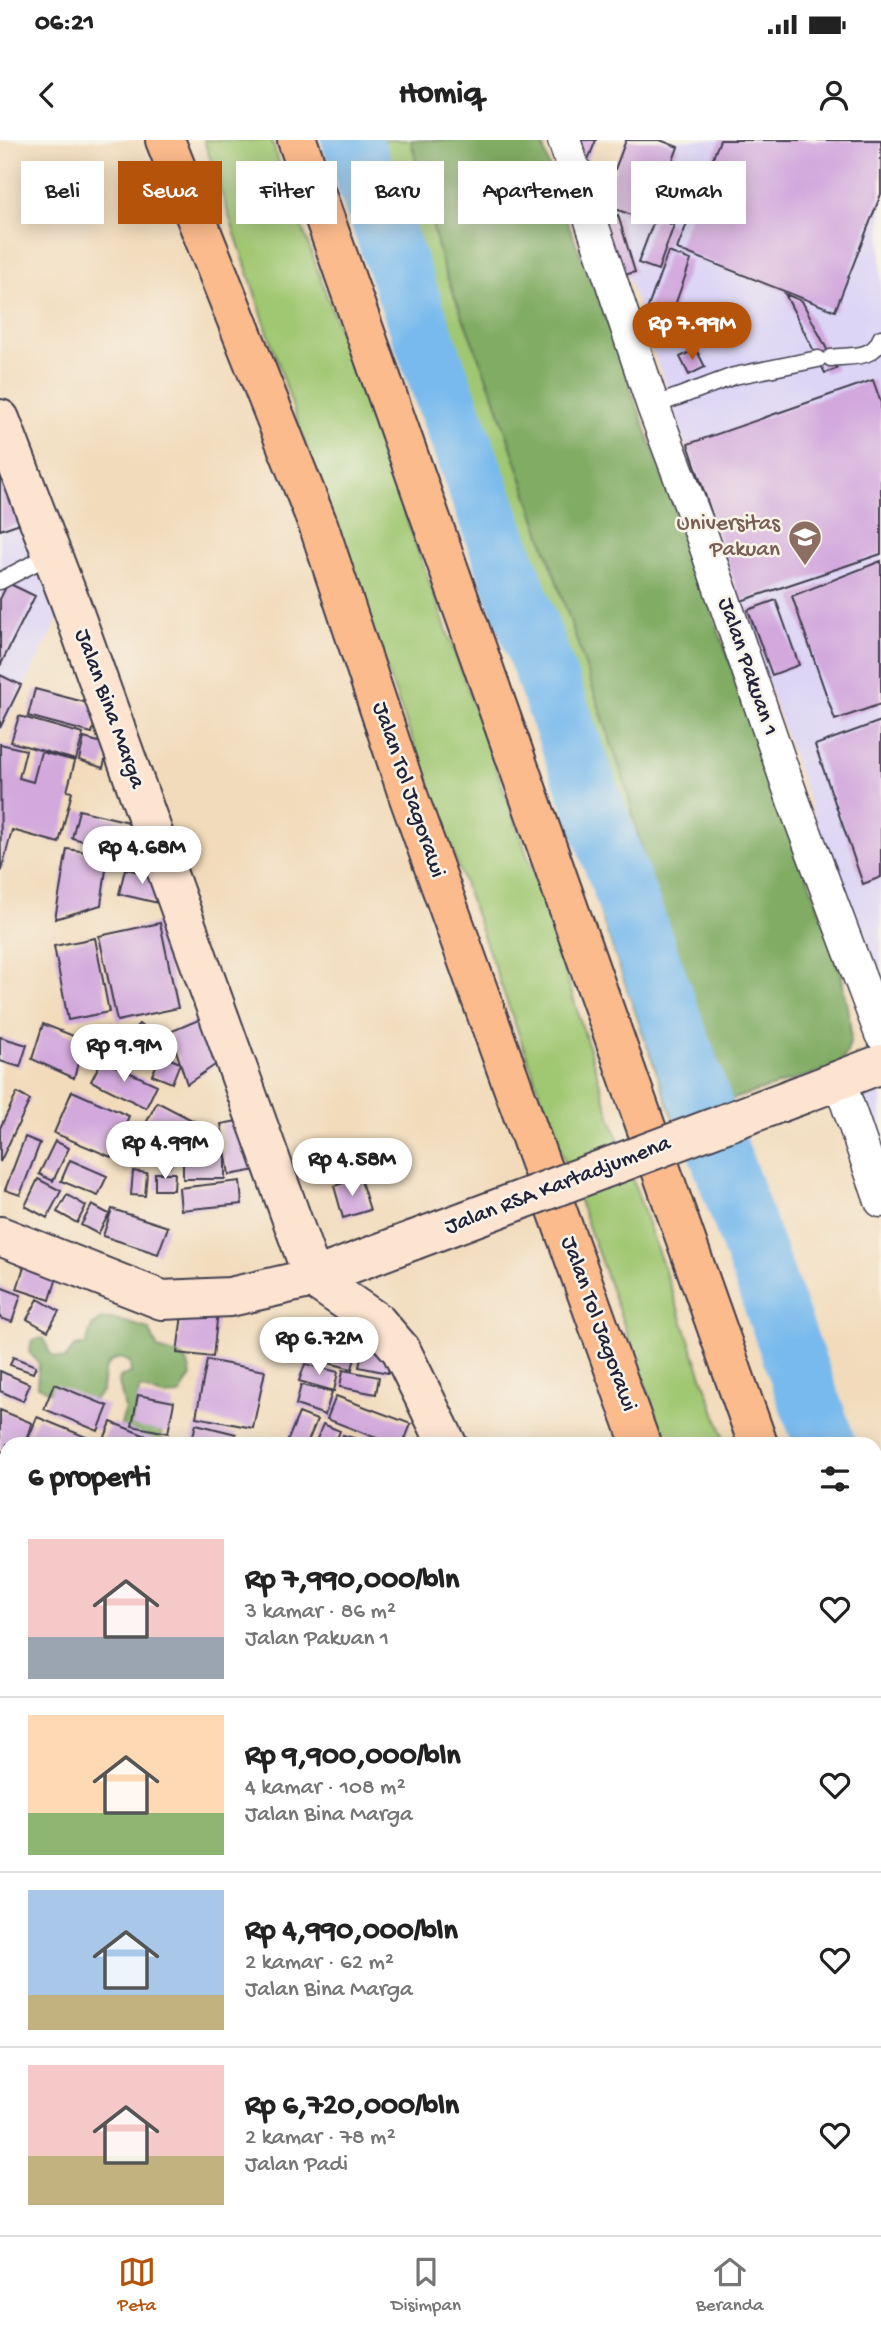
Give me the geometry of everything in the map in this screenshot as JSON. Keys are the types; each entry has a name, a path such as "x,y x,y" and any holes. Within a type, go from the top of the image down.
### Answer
{"highway":[{"name":"Jalan Tol Jagorawi","path":"165,140 319,527 408,795 638,1437"},
{"path":"296,140 756,1437"}],"street":[{"name":"Jalan Pakuan 1","path":"564,140 653,406 702,536 793,800 881,1034"},
{"name":"Jalan Bina Marga","path":"0,419 52,554 313,1278"},
{"name":"Jalan RSA Kartadjumena","path":"0,1236 162,1300 230,1297 313,1278 881,1064"},
{"path":"839,1080 879,1190"},
{"path":"313,1278 377,1322 401,1350 444,1437"}],"lane":[{"path":"653,406 734,376 824,359 867,355 878,346 881,338"},
{"path":"0,581 52,554"}],"shaded area":[{"name":"Universitas Pakuan","path":"629,140 881,140 881,1001 792,753 610,224 617,224 617,173"},
{"path":"0,431 69,599 0,734"},
{"path":"881,1065 881,1182 839,1080"}],"green space":[{"path":"204,140 271,140 279,161 236,161 236,224 301,224 539,888 611,1119 724,1437 664,1437 302,435 222,194 222,161 211,161"},
{"path":"341,140 411,140 416,161 351,161 351,168"},
{"path":"411,140 541,140 547,161 458,161 458,224 568,224 594,286 842,972 851,1033 846,1055 838,1066 717,1104 676,992 626,786 494,396 443,267 432,224 444,224 444,161 416,161"},
{"path":"371,224 432,224 443,267 494,396 626,786 676,992 717,1104 673,1118 602,918 540,703"},
{"path":"101,1319 115,1319 149,1329 158,1349 181,1356 187,1362 191,1376 179,1395 162,1396 141,1388 139,1390 135,1412 161,1432 162,1437 137,1437 119,1432 125,1410 119,1382 120,1377 131,1373 130,1362 120,1358 109,1363 102,1392 93,1400 53,1394 37,1385 39,1363 29,1352 32,1340 43,1338 52,1355 65,1359 75,1346 86,1345 92,1326"}],"building":[{"path":"571,140 596,140 588,161 580,161"},
{"path":"626,140 660,140 678,147 673,161 631,161 631,215 617,210 617,164"},
{"path":"720,140 881,140 881,194 835,311 677,249 687,224 746,224 746,161 712,161"},
{"path":"617,215 635,272 617,277 602,224 617,224"},
{"path":"653,224 674,225 658,270 638,263"},
{"path":"668,252 691,260 669,322 646,313"},
{"path":"785,294 802,301 837,369 825,373"},
{"path":"696,349 705,367 689,375 680,357"},
{"path":"873,380 881,403 881,554 741,601 688,444"},
{"path":"0,458 26,521 0,530"},
{"path":"881,561 881,704 835,720 792,596"},
{"path":"8,583 35,596 0,666 0,599"},
{"path":"776,600 799,665 772,675 748,610"},
{"path":"0,675 21,685 0,728"},
{"path":"35,689 99,706 92,733 28,716"},
{"path":"19,716 83,734 76,760 11,742"},
{"path":"881,721 881,877 863,884 815,745"},
{"path":"84,738 109,745 103,768 79,760"},
{"path":"0,744 26,750 19,778 33,782 41,752 75,761 67,791 72,792 59,843 12,830 1,872"},
{"path":"79,810 133,823 126,852 72,838"},
{"path":"67,849 108,855 101,905 55,919"},
{"path":"125,869 164,877 158,903 119,894"},
{"path":"160,923 178,1008 117,1021 99,936"},
{"path":"95,938 109,1012 68,1020 54,946"},
{"path":"203,1018 221,1061 187,1084 170,1032"},
{"path":"43,1024 84,1040 74,1078 32,1059"},
{"path":"139,1024 156,1039 140,1058 122,1042"},
{"path":"0,1037 27,1045 20,1067 0,1061"},
{"path":"161,1055 180,1063 172,1083 152,1075"},
{"path":"102,1060 157,1085 146,1108 91,1081"},
{"path":"72,1091 129,1116 111,1157 54,1133"},
{"path":"17,1093 30,1100 0,1162 0,1128"},
{"path":"157,1102 194,1121 170,1167 133,1148"},
{"path":"254,1118 262,1169 229,1175 221,1124"},
{"path":"25,1137 40,1143 20,1195 5,1190"},
{"path":"55,1141 69,1148 53,1181 39,1174"},
{"path":"183,1152 225,1152 225,1179 183,1179"},
{"path":"70,1160 107,1176 98,1196 61,1181"},
{"path":"133,1171 147,1173 145,1196 131,1195"},
{"path":"155,1173 175,1173 174,1190 155,1190"},
{"path":"360,1178 370,1210 343,1218 334,1186"},
{"path":"38,1179 61,1191 47,1218 25,1206"},
{"path":"240,1181 242,1204 181,1210 179,1188"},
{"path":"67,1195 86,1206 77,1223 57,1212"},
{"path":"92,1205 109,1214 98,1234 81,1225"},
{"path":"112,1209 168,1227 158,1254 103,1236"},
{"path":"29,1250 62,1261 50,1300 17,1289"},
{"path":"0,1287 21,1295 12,1322 0,1318"},
{"path":"38,1299 59,1311 48,1331 27,1319"},
{"path":"183,1307 218,1311 213,1357 177,1353"},
{"path":"310,1324 361,1335 352,1369 305,1357"},
{"path":"365,1340 393,1346 388,1373 359,1367"},
{"path":"13,1357 36,1366 33,1373 10,1365"},
{"path":"207,1360 265,1371 253,1428 196,1417"},
{"path":"305,1364 338,1372 334,1391 299,1381"},
{"path":"343,1370 379,1377 376,1394 340,1387"},
{"path":"0,1371 30,1384 23,1401 0,1391"},
{"path":"54,1384 108,1406 98,1431 44,1409"},
{"path":"301,1385 332,1392 325,1415 296,1405"},
{"path":"138,1395 174,1402 168,1433 132,1426"},
{"path":"336,1396 411,1424 406,1437 374,1437 327,1419"},
{"path":"0,1410 32,1423 27,1437 0,1437"},
{"path":"299,1413 317,1420 310,1437 289,1437"},
{"path":"37,1417 86,1437 29,1437"},
{"path":"111,1422 148,1437 105,1437"},
{"path":"196,1424 236,1434 235,1437 193,1437"},
{"path":"323,1424 340,1431 338,1437 318,1437"}],"waterway":[{"path":"352,140 822,1437"}],"place":[{"name":"Universitas Pakuan","path":"805,567"}]}
